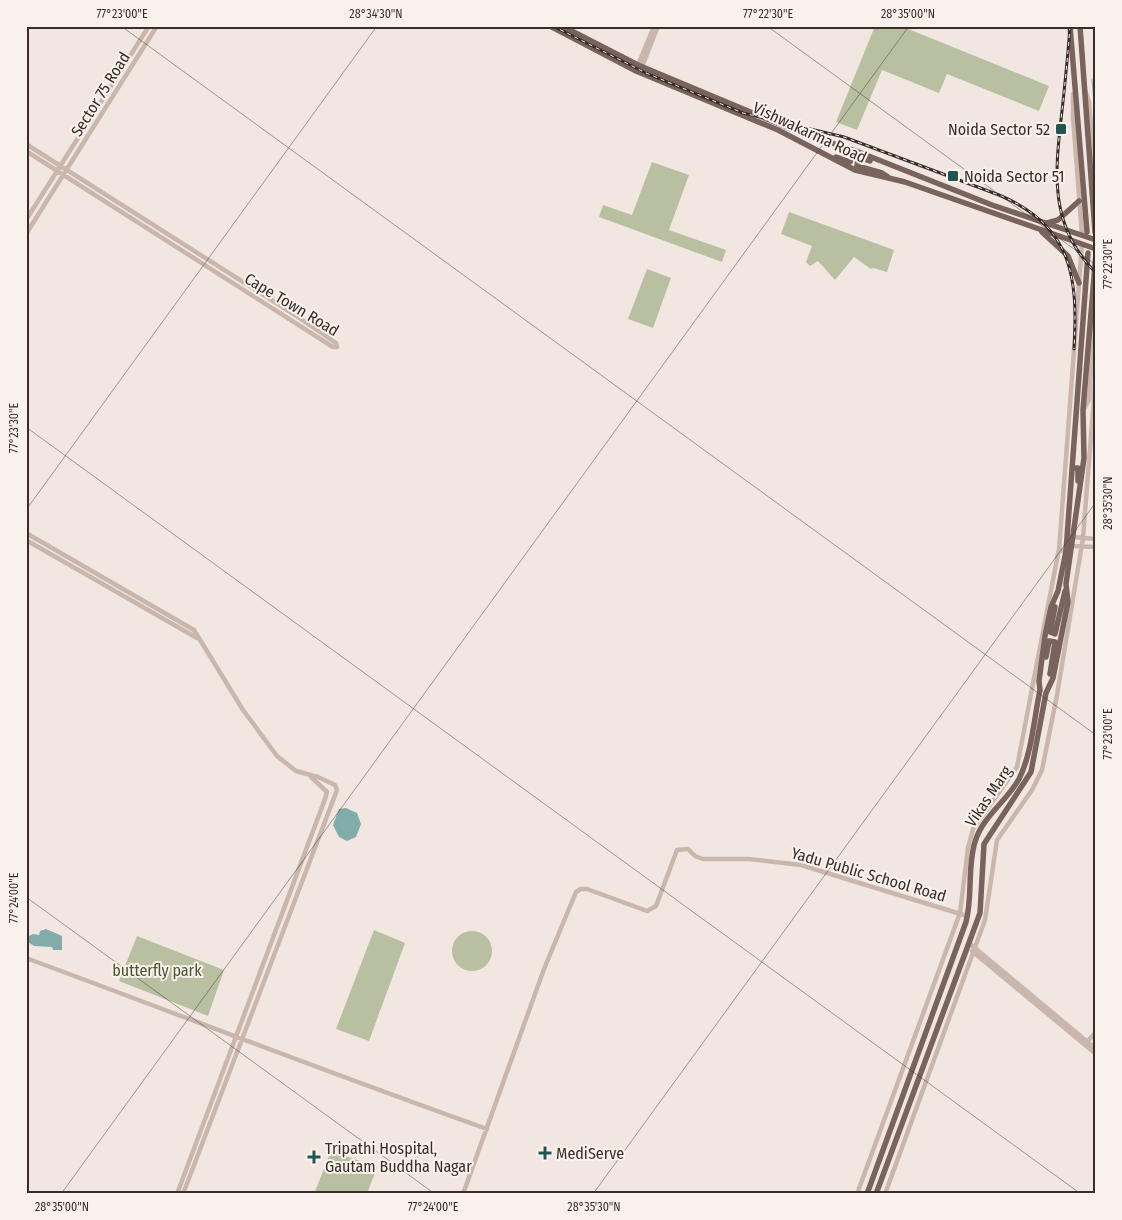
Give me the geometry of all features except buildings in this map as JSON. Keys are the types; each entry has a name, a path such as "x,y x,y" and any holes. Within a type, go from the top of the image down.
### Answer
{"main road":[{"name":"Vishwakarma Road","path":"550,26 636,71 778,130 856,170 890,178 1096,249"},
{"name":"Vishwakarma Road","path":"562,26 640,66 812,136 992,205 1085,234 1096,240"},
{"path":"1070,26 1085,234"},
{"path":"1080,26 1095,232"},
{"path":"809,145 846,161 850,162 854,157 848,152 817,142 812,136"},
{"path":"890,178 882,173 857,166 858,159 861,158 889,169 896,168"},
{"path":"1047,223 1063,217 1079,201"},
{"path":"1033,227 1051,239 1068,256 1079,284"},
{"name":"Vikas Marg","path":"867,1194 968,916 974,843 978,834 1013,789 1023,769 1040,690 1039,680 1045,636 1051,607 1058,591 1073,457 1074,400 1088,253"},
{"name":"Vikas Marg","path":"876,1194 940,1024 971,948 980,913 982,852 987,837 1020,792 1031,772 1046,693 1052,678 1068,602 1066,584 1084,458 1083,410 1096,253"},
{"path":"1073,457 1084,458"},
{"path":"1072,468 1078,468 1077,490 1080,495"},
{"path":"1058,591 1050,632 1055,634 1066,584"},
{"path":"1040,690 1049,641 1052,641 1055,642 1046,693"},
{"path":"971,881 976,876 982,879"},
{"path":"929,1020 932,1024 940,1024"},
{"path":"924,1034 931,1031 936,1036"}],"street":[{"name":"Sector 75 Road","path":"26,220 149,26"},
{"name":"Sector 75 Road","path":"26,234 158,26"},
{"path":"640,66 654,26"},
{"path":"640,66 658,26"},
{"path":"1084,89 1088,94 1090,102 1096,183"},
{"path":"1075,91 1073,117 1079,201 1085,234"},
{"path":"26,144 67,170"},
{"path":"26,151 63,175"},
{"name":"Cape Town Road","path":"63,175 333,347 337,347 336,343 295,315 67,170"},
{"path":"858,1194 960,913 968,848 973,829 1016,767 1062,550 1074,400 1082,244"},
{"path":"1083,410 1089,400 1096,303"},
{"path":"885,1194 971,948 985,920 998,840 1032,790 1042,770 1057,695 1082,546 1096,372"},
{"path":"26,533 194,630 197,638 243,710 277,756 291,768 310,776 327,792 242,1040 183,1194"},
{"path":"1073,537 1096,539"},
{"path":"26,540 197,638"},
{"path":"1072,546 1096,546"},
{"path":"177,1194 236,1038 337,790 331,783 318,776 310,776"},
{"name":"Yadu Public School Road","path":"487,1129 544,969 576,892 581,889 587,889 647,911 652,910 656,906 677,850 688,849 695,856 703,858 749,859 801,865 968,916"},
{"path":"971,948 1086,1043 1096,1054"},
{"path":"26,958 236,1038 288,1054 487,1129 463,1194"},
{"path":"1086,1043 1096,1032"},
{"path":"1086,1043 1096,1049"}],"green space":[{"path":"875,26 901,26 1049,86 1039,111 947,74 939,93 882,70 857,130 836,122"},
{"path":"652,162 689,175 669,230 726,250 722,262 599,217 603,205 632,215"},
{"path":"789,212 894,250 887,272 871,269 854,257 835,280 818,261 810,266 806,262 812,246 781,234"},
{"path":"647,269 671,278 653,328 628,319"},
{"path":"374,930 405,943 369,1041 336,1029"},
{"path":"476,931 483,934 489,940 492,951 491,959 483,968 476,971 468,971 461,968 453,959 452,947 455,940 464,932"},
{"name":"butterfly park","path":"137,936 224,970 208,1016 119,981"},
{"path":"331,1151 377,1167 367,1194 314,1194"}],"water":[{"path":"346,808 357,813 361,824 356,837 347,841 339,837 333,825 339,809"},
{"path":"46,929 62,936 62,950 53,950 52,947 34,946 28,942 27,937 33,934 39,935 40,931"}],"waterway":[{"path":"1092,79 1096,125"}],"railway":[{"path":"553,26 646,73 743,113 844,137 999,195 1024,208 1042,222 1056,239 1066,257 1072,277 1074,299 1074,349"},
{"path":"1070,26 1058,155 1058,197 1062,217 1069,236 1080,255 1096,273"}],"place":[{"name":"Noida Sector 52","path":"1061,129"},
{"name":"Noida Sector 51","path":"953,176"},
{"name":"MediServe","path":"545,1153"},
{"name":"Tripathi Hospital, Gautam Buddha Nagar","path":"314,1157"}]}
